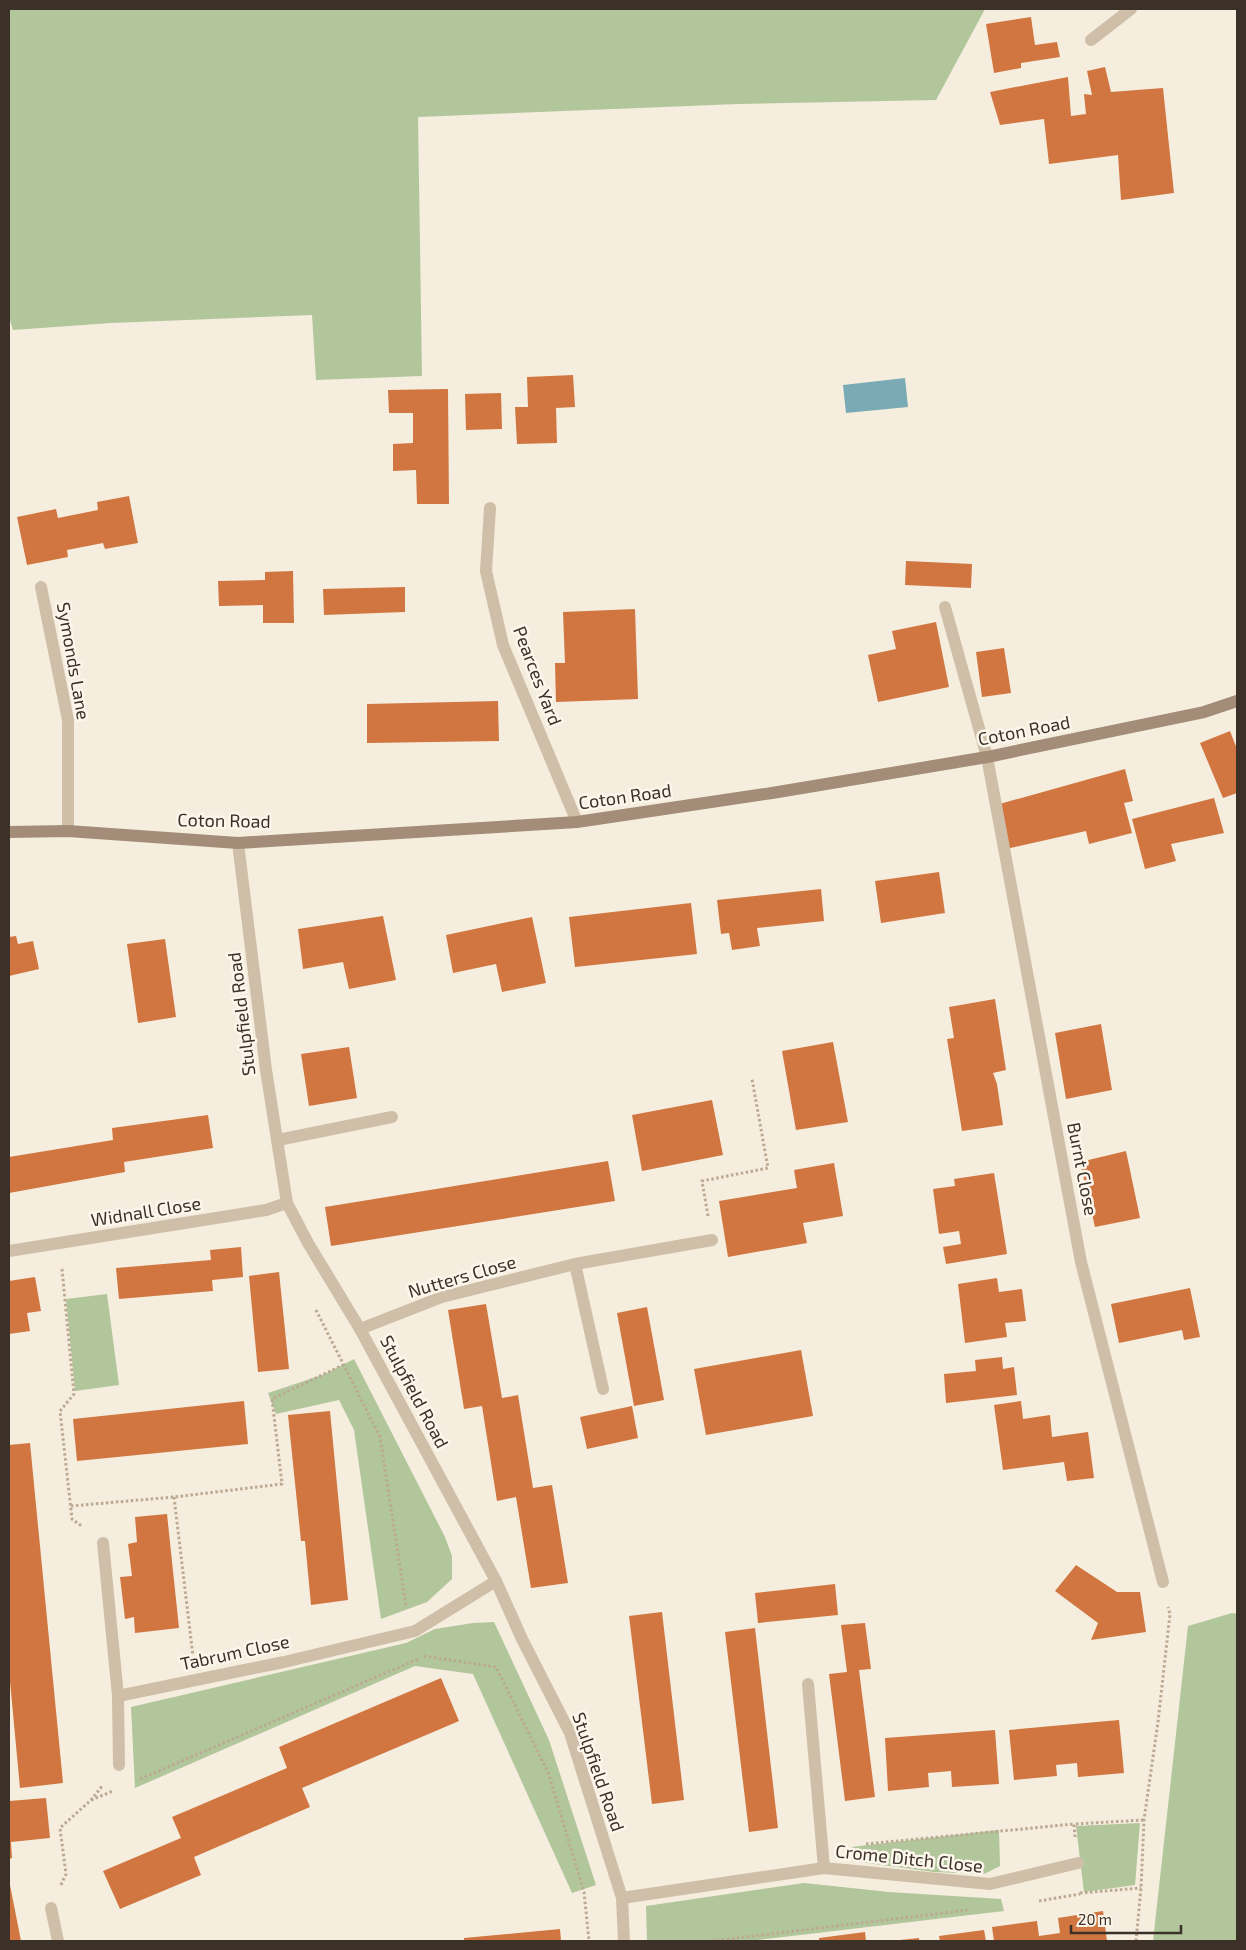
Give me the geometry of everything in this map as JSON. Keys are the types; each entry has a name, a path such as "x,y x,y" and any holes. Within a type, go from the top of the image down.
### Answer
{"street":[{"path":"1091,40 1131,9"},
{"name":"Pearces Yard","path":"490,508 486,571 503,645 577,822"},
{"name":"Symonds Lane","path":"41,587 68,720 68,831"},
{"name":"Burnt Close","path":"945,608 987,757 1081,1262 1163,1582"},
{"name":"Coton Road","path":"9,832 68,831 238,842 577,822 772,793 987,757 1204,712 1237,701"},
{"name":"Stulpfield Road","path":"238,842 266,1070 287,1203 308,1243 360,1329 496,1581 522,1639 570,1733 622,1898 624,1941"},
{"path":"278,1140 392,1117"},
{"name":"Widnall Close","path":"9,1251 266,1210 287,1203"},
{"name":"Nutters Close","path":"360,1329 442,1297 575,1264 712,1240"},
{"path":"575,1264 602,1389"},
{"path":"103,1543 118,1696 119,1765"},
{"name":"Tabrum Close","path":"118,1696 284,1662 415,1631 496,1581"},
{"name":"Crome Ditch Close","path":"808,1684 824,1868"},
{"name":"Crome Ditch Close","path":"622,1898 824,1868 990,1884 1078,1863"},
{"path":"51,1908 58,1941"}],"path":[{"path":"712,1240 702,1181 768,1168 752,1079"},
{"path":"60,1243 74,1394 60,1411 72,1519 103,1543"},
{"path":"313,1305 380,1438 405,1603 425,1656"},
{"path":"71,1506 174,1497 282,1484 272,1399 343,1365"},
{"path":"174,1497 196,1680"},
{"path":"1136,1941 1144,1820 1158,1722 1170,1614 1163,1582"},
{"path":"136,1781 425,1656 496,1667 548,1772 584,1892 588,1941"},
{"path":"51,1908 66,1874 60,1828 91,1800 119,1765"},
{"path":"91,1800 118,1788"},
{"path":"823,1848 1074,1824 1144,1820"},
{"path":"1074,1824 1080,1894"},
{"path":"1037,1901 1080,1894 1141,1888"},
{"path":"712,1941 978,1909"}],"green space":[{"path":"9,9 985,9 936,100 738,104 418,117 422,376 316,380 312,315 111,323 13,330 9,317"},
{"path":"107,1294 119,1385 75,1391 66,1299"},
{"path":"354,1359 445,1537 452,1556 452,1579 427,1602 381,1619 354,1430 339,1400 276,1414 268,1393 325,1374"},
{"path":"1232,1613 1237,1614 1237,1941 1153,1941 1188,1626"},
{"path":"494,1622 549,1740 596,1885 572,1893 473,1674 415,1666 135,1788 131,1707 406,1643 435,1629"},
{"path":"1140,1823 1135,1885 1084,1892 1076,1826"},
{"path":"999,1830 1000,1866 984,1874 934,1872 852,1861 851,1847"},
{"path":"804,1883 889,1892 1001,1899 1004,1911 750,1941 647,1941 646,1906"}],"water":[{"path":"905,378 908,407 846,413 843,385"}],"building":[{"path":"1031,17 1035,45 1057,42 1060,57 1021,63 1021,68 994,73 986,24"},
{"path":"1105,67 1111,92 1163,88 1174,193 1121,200 1118,155 1049,164 1044,119 1000,125 990,92 1068,77 1071,116 1086,114 1084,94 1092,95 1087,71"},
{"path":"573,375 575,407 556,408 557,443 517,444 515,407 528,407 527,377"},
{"path":"448,389 449,504 417,504 416,470 393,471 393,444 413,443 413,413 389,413 388,390"},
{"path":"501,393 502,429 466,430 465,394"},
{"path":"129,496 138,543 105,549 103,543 67,550 68,557 27,565 17,517 56,509 58,518 98,510 97,502"},
{"path":"906,561 972,564 971,588 905,585"},
{"path":"293,571 294,623 263,623 263,605 219,606 218,581 265,580 265,572"},
{"path":"405,587 405,612 324,615 323,589"},
{"path":"635,609 638,699 556,702 555,663 565,663 563,612"},
{"path":"936,622 949,687 878,702 868,655 896,649 892,631"},
{"path":"1004,648 1011,693 982,697 976,652"},
{"path":"498,701 499,741 367,743 367,704"},
{"path":"1230,731 1237,749 1237,793 1223,798 1200,743"},
{"path":"1125,769 1133,801 1124,803 1132,833 1089,844 1086,831 1006,849 996,805"},
{"path":"1214,798 1224,833 1171,844 1176,861 1145,869 1132,819"},
{"path":"939,872 945,913 881,923 875,881"},
{"path":"821,889 824,921 757,928 760,946 732,950 729,933 721,934 717,900"},
{"path":"691,903 697,954 575,967 569,917"},
{"path":"383,916 396,980 349,989 343,962 303,969 298,929"},
{"path":"532,917 546,983 502,992 496,964 453,973 446,935"},
{"path":"16,936 18,944 33,941 39,969 9,976 9,937"},
{"path":"165,939 176,1017 138,1023 127,944"},
{"path":"995,999 1006,1070 993,1073 997,1084 1003,1125 962,1131 947,1039 954,1038 949,1007"},
{"path":"1101,1024 1112,1090 1066,1099 1055,1033"},
{"path":"833,1042 848,1122 796,1130 782,1051"},
{"path":"349,1047 357,1098 309,1106 301,1054"},
{"path":"712,1100 723,1155 642,1171 632,1115"},
{"path":"208,1115 213,1148 124,1162 125,1172 9,1193 9,1157 113,1140 112,1128"},
{"path":"1126,1151 1140,1218 1095,1227 1080,1162"},
{"path":"608,1161 615,1201 331,1246 325,1207"},
{"path":"834,1163 843,1216 803,1223 807,1243 728,1257 719,1201 797,1188 794,1170"},
{"path":"994,1173 1007,1254 946,1264 943,1247 961,1244 959,1231 939,1234 933,1189 955,1186 954,1179"},
{"path":"241,1247 243,1277 212,1280 213,1291 119,1299 116,1268 211,1260 210,1250"},
{"path":"279,1272 289,1369 258,1372 249,1276"},
{"path":"35,1277 41,1311 27,1313 30,1331 9,1334 9,1281"},
{"path":"997,1278 999,1292 1022,1289 1026,1321 1005,1323 1007,1337 965,1343 958,1284"},
{"path":"1190,1288 1200,1337 1184,1340 1182,1330 1119,1343 1111,1304"},
{"path":"486,1304 502,1398 518,1395 533,1488 552,1485 568,1583 531,1588 516,1497 497,1501 482,1406 464,1409 448,1310"},
{"path":"647,1307 664,1400 634,1406 617,1313"},
{"path":"801,1350 813,1416 706,1435 694,1369"},
{"path":"1002,1357 1003,1369 1014,1367 1017,1395 946,1403 944,1374 976,1371 975,1360"},
{"path":"244,1401 248,1444 77,1461 73,1419"},
{"path":"1021,1401 1023,1419 1050,1415 1052,1437 1088,1432 1094,1478 1067,1481 1064,1462 1003,1470 994,1405"},
{"path":"632,1406 638,1438 587,1449 580,1417"},
{"path":"330,1411 348,1600 311,1605 305,1541 301,1541 288,1415"},
{"path":"30,1443 63,1783 20,1788 9,1671 9,1445"},
{"path":"167,1514 179,1628 135,1633 134,1617 125,1619 120,1577 132,1576 128,1544 137,1542 135,1517"},
{"path":"1076,1565 1117,1592 1140,1592 1146,1632 1091,1640 1098,1623 1055,1591"},
{"path":"835,1584 838,1615 758,1623 755,1593"},
{"path":"662,1612 684,1800 652,1804 629,1616"},
{"path":"865,1623 871,1669 859,1670 875,1797 845,1801 829,1674 847,1672 841,1625"},
{"path":"755,1628 778,1828 749,1832 725,1632"},
{"path":"441,1678 459,1721 302,1788 310,1807 194,1857 201,1875 120,1909 103,1871 181,1838 172,1817 287,1768 279,1747"},
{"path":"1119,1720 1124,1773 1078,1777 1077,1763 1056,1765 1057,1776 1014,1780 1009,1730"},
{"path":"995,1730 999,1784 952,1787 951,1771 928,1773 929,1787 888,1791 885,1738"},
{"path":"46,1798 50,1838 11,1842 12,1858 9,1859 9,1801"},
{"path":"10,1885 21,1941 9,1941"},
{"path":"1103,1911 1107,1941 994,1941 992,1927 1037,1921 1039,1936 1060,1933 1058,1918"},
{"path":"560,1929 561,1941 464,1941 464,1938"},
{"path":"984,1930 986,1941 940,1941 939,1936"},
{"path":"865,1932 866,1941 819,1941 819,1938"},
{"path":"919,1938 919,1941 900,1941 900,1940"}]}
